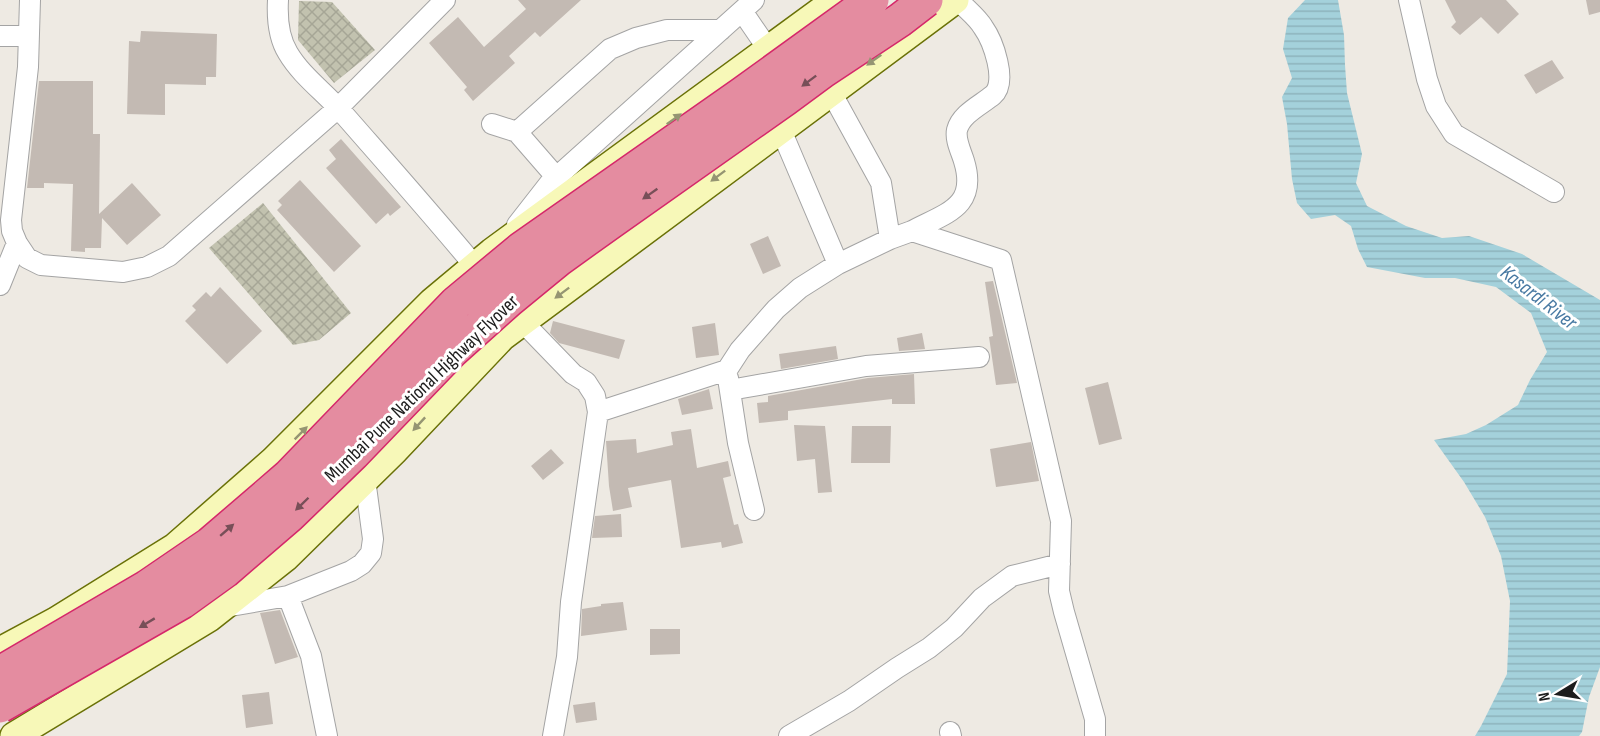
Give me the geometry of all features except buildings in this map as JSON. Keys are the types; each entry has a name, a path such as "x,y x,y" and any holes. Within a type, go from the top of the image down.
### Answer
{"highway":[{"name":"Mumbai Pune National Highway Flyover","path":"0,673 147,587 210,544 289,476 456,303 521,249 872,0"},
{"name":"Mumbai Pune National Highway Flyover","path":"0,706 174,607 225,571 290,515 353,454 452,351 508,300 559,259 926,0"}],"main road":[{"path":"0,651 56,621 175,547 273,461 432,302 475,266 836,0"},
{"path":"24,734 222,608 285,558 395,450 502,337 957,0"}],"street":[{"path":"30,0 28,67 11,220 12,231 27,258 41,265 123,272 147,267 169,256 338,108 445,0"},
{"path":"278,0 281,38 294,62 338,108 521,322 573,374 586,382 595,396 598,412 571,602 567,657 553,736"},
{"path":"598,412 727,370 740,350 776,309 800,288 838,264 912,231 957,207 967,194 968,173 956,137 958,127 966,115 995,93 999,83 999,70 995,53 984,27 957,0"},
{"path":"1409,0 1427,79 1436,106 1454,134 1554,192"},
{"path":"502,244 549,184 748,5 768,49"},
{"path":"517,132 610,49 636,38 667,30 721,30"},
{"path":"0,36 28,36"},
{"path":"831,92 881,183 890,239"},
{"path":"492,124 517,132 557,178"},
{"path":"781,130 838,264"},
{"path":"912,231 1001,260 1061,521 1059,591 1095,719 1095,736"},
{"path":"0,285 17,243"},
{"path":"730,390 866,366 979,357"},
{"path":"727,370 738,443 754,510"},
{"path":"222,608 288,596 351,571 362,564 371,553 373,538 365,479"},
{"path":"789,736 929,648 954,628 982,598 1012,576 1060,564"},
{"path":"288,596 311,656 327,736"}],"shaded area":[{"path":"299,1 332,2 375,50 334,83 298,40"},
{"path":"263,203 351,313 319,340 293,345 209,248"}],"water":[{"name":"Kasardi River","path":"1305,0 1338,0 1344,35 1347,93 1362,154 1356,183 1367,206 1406,226 1442,238 1469,236 1522,254 1600,300 1600,667 1579,736 1475,736 1507,674 1510,601 1501,556 1485,517 1464,482 1434,440 1466,434 1486,425 1518,405 1547,352 1531,313 1496,287 1455,278 1425,278 1367,267 1358,249 1351,226 1335,215 1311,219 1297,203 1282,97 1292,78 1283,49 1288,18"}]}
